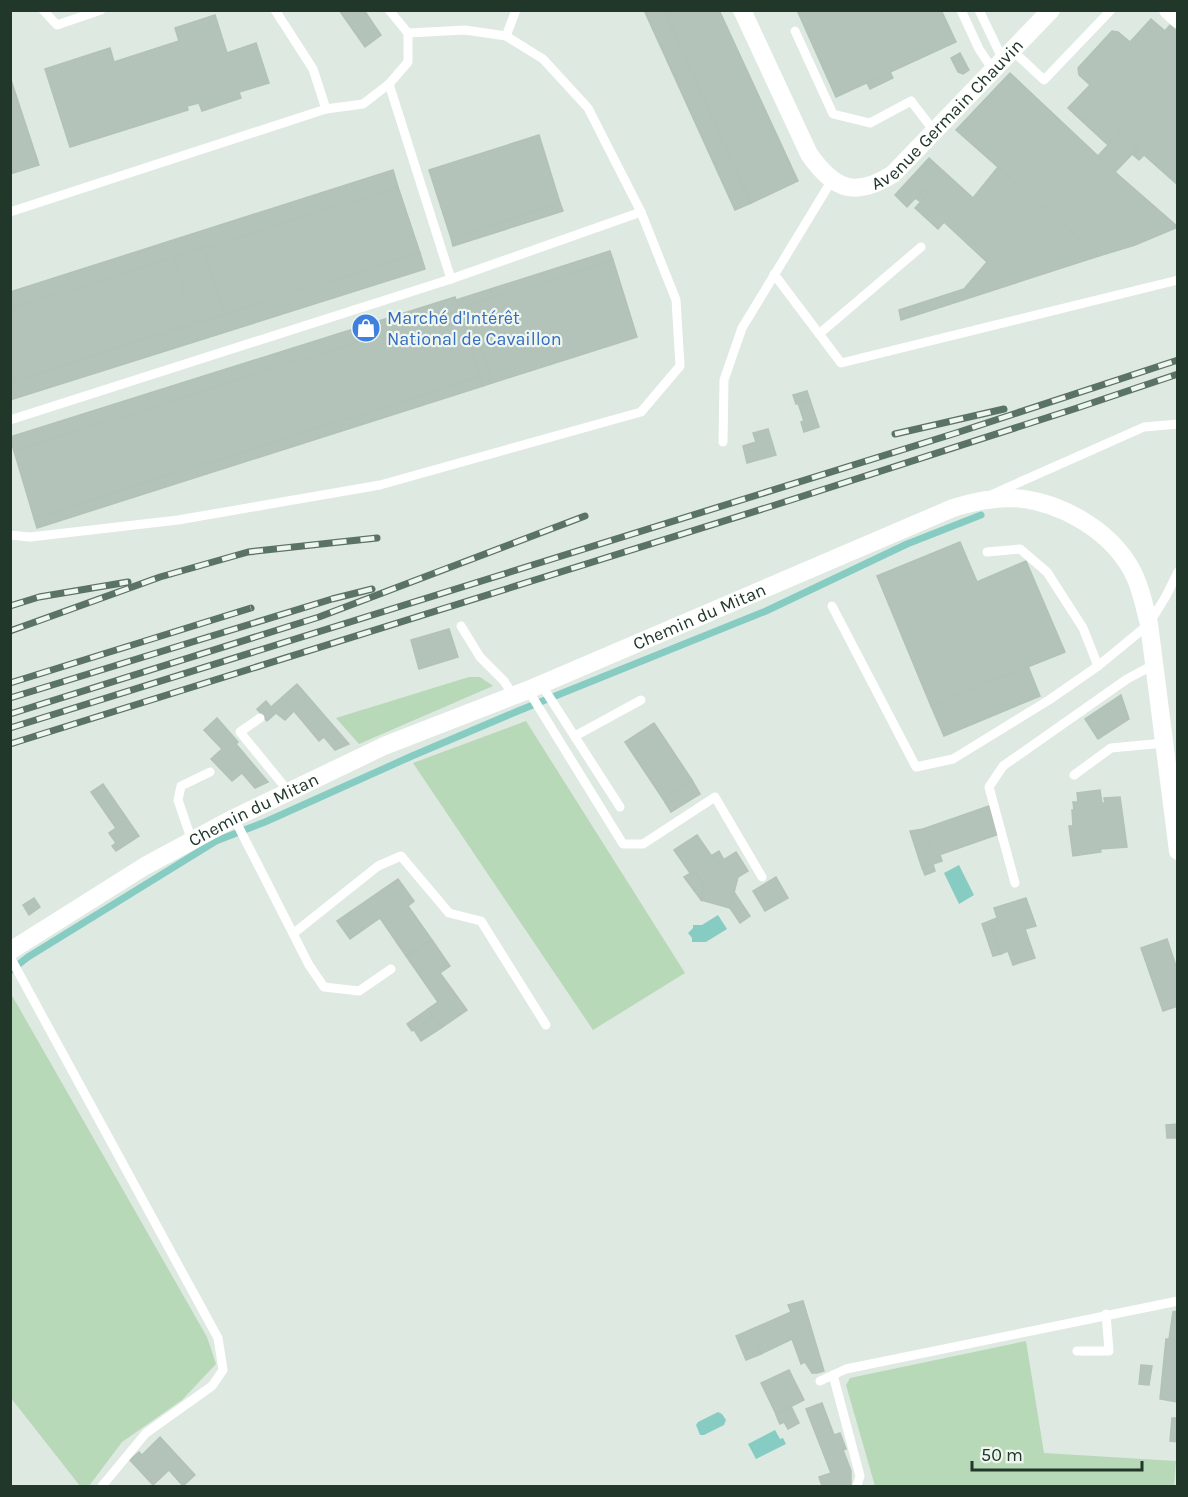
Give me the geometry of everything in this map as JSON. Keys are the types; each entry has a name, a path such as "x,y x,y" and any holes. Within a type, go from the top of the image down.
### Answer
{"street":[{"path":"742,10 808,154 820,170 832,180"},
{"name":"Avenue Germain Chauvin","path":"832,180 843,186 864,188 879,183 893,174 1051,10"},
{"path":"1168,10 1178,19"},
{"name":"Chemin du Mitan","path":"10,951 145,866 234,818 384,746 527,690 953,508 977,501 1012,498 1048,505 1089,524 1111,541 1131,568 1142,595 1149,624 1178,851"}],"lane":[{"path":"43,10 57,25 101,10"},
{"path":"275,10 312,69 326,109"},
{"path":"10,213 326,109 363,104 389,84 408,62 408,33 389,10"},
{"path":"506,36 516,10"},
{"path":"961,10 979,49 1044,80 1111,10"},
{"path":"979,10 1002,60"},
{"path":"10,534 30,537 178,520 380,485 641,412 680,366 676,300 641,212 588,108 543,59 506,36 465,30 408,33"},
{"path":"795,31 833,114 870,123 912,101 934,131"},
{"path":"389,84 451,279"},
{"path":"723,442 724,380 742,328 832,180"},
{"path":"10,420 451,279 641,212"},
{"path":"819,334 921,247"},
{"path":"774,274 841,363 1178,280"},
{"path":"977,501 1144,427 1178,424"},
{"path":"987,552 1020,549 1047,572 1083,628 1098,666"},
{"path":"832,606 916,767 953,759 1049,700 1098,666 1149,624 1178,572"},
{"path":"461,626 480,657 504,681 527,690 575,736 620,807"},
{"path":"1015,883 989,787 1003,766 1127,678 1155,664"},
{"path":"527,690 622,844 643,844 715,797 762,877"},
{"path":"575,736 641,700"},
{"path":"260,718 240,732 289,792"},
{"path":"1074,774 1111,748 1164,742"},
{"path":"192,841 178,800 179,793 181,786 210,772"},
{"path":"234,818 309,965 324,987 360,991 391,969"},
{"path":"294,933 378,866 401,856 449,913 481,921 546,1025"},
{"path":"10,957 218,1338 223,1370 212,1386 146,1433 110,1482 102,1486"},
{"path":"820,1381 846,1369 1178,1301"},
{"path":"1077,1351 1109,1351 1106,1314"},
{"path":"833,1375 861,1476 857,1486"}],"green space":[{"path":"469,677 480,677 493,686 359,744 336,718"},
{"path":"526,721 685,973 593,1030 413,763"},
{"path":"10,992 207,1337 216,1364 182,1400 122,1442 89,1486 80,1486 11,1398"},
{"path":"1026,1341 1044,1453 1176,1461 1174,1486 875,1486 846,1385 850,1378"}],"water":[{"path":"959,865 974,895 959,904 944,873"},
{"path":"718,915 727,929 706,942 692,942 688,933 693,925 702,925"},
{"path":"718,1412 726,1420 724,1425 700,1435 696,1425 698,1422"},
{"path":"775,1430 786,1444 756,1459 748,1444"}],"building":[{"path":"339,10 364,10 381,35 365,47"},
{"path":"644,10 664,10 751,203 735,210"},
{"path":"664,10 719,10 798,181 751,203"},
{"path":"797,10 941,10 956,42 836,97"},
{"path":"215,15 227,53 256,43 269,83 239,92 241,98 202,111 199,103 187,106 188,110 70,147 45,69 110,48 114,62 179,41 175,28"},
{"path":"1151,19 1165,31 1170,25 1178,32 1178,185 1144,155 1139,160 1132,154 1138,148 1095,109 1083,122 1068,108 1090,85 1079,75 1078,68 1112,31 1118,32 1130,42"},
{"path":"960,53 969,70 963,74 958,72 951,58"},
{"path":"890,72 893,78 870,89 867,83"},
{"path":"1010,73 1115,172 1178,227 1135,245 1099,256 956,130"},
{"path":"10,77 39,165 10,174"},
{"path":"1095,109 1120,132 1108,145 1083,122"},
{"path":"1120,132 1138,148 1115,172 1098,156"},
{"path":"539,135 560,203 451,238 429,170"},
{"path":"929,158 973,198 998,167 1099,256 901,320 899,310 964,289 987,262 944,222 938,229 915,208 929,193 924,189 907,207 895,195"},
{"path":"393,170 398,187 10,309 10,292"},
{"path":"398,187 420,253 225,315 204,248"},
{"path":"924,189 929,193 921,202 915,198"},
{"path":"560,203 563,211 453,246 451,238"},
{"path":"204,248 225,315 194,323 173,258"},
{"path":"610,251 613,260 467,306 492,383 483,386 456,300"},
{"path":"420,253 425,269 10,400 10,382"},
{"path":"173,258 194,323 10,382 10,309"},
{"path":"613,260 637,337 492,383 467,306"},
{"path":"455,297 459,310 14,451 10,437"},
{"path":"459,310 480,377 34,518 14,451"},
{"path":"480,377 483,386 37,528 34,518"},
{"path":"807,391 810,400 796,404 793,395"},
{"path":"810,400 819,427 804,432 801,422 804,421 798,403"},
{"path":"768,429 776,455 747,463 743,446 756,442 753,433"},
{"path":"960,542 977,582 1026,561 1065,652 931,706 877,576"},
{"path":"449,629 458,657 419,669 411,640"},
{"path":"1028,666 1040,696 944,736 931,706"},
{"path":"297,684 349,744 335,750 324,737 319,741 294,711 285,720 276,713 267,721 257,709 266,701 271,707"},
{"path":"1121,695 1129,719 1098,739 1085,719"},
{"path":"217,718 268,782 255,788 242,773 232,781 211,759 222,749 204,730"},
{"path":"654,723 692,780 663,799 625,742"},
{"path":"692,780 700,794 671,812 663,799"},
{"path":"103,784 139,836 116,851 112,846 116,843 109,833 116,828 91,792"},
{"path":"1100,790 1102,803 1105,803 1104,798 1120,797 1127,847 1100,849 1101,852 1073,856 1069,826 1073,826 1073,802 1078,802 1077,793"},
{"path":"989,806 999,834 933,857 923,829"},
{"path":"923,829 933,857 940,855 942,861 922,868 910,831"},
{"path":"697,835 717,864 736,852 748,871 738,877 730,908 701,900 704,885 694,871 690,873 674,850"},
{"path":"719,851 724,860 717,864 711,856"},
{"path":"933,864 935,871 925,875 922,868"},
{"path":"694,871 704,885 701,900 684,877"},
{"path":"776,877 788,898 765,911 753,891"},
{"path":"398,879 414,901 408,906 432,940 406,956 380,918 350,939 337,921"},
{"path":"734,892 750,916 740,923 730,908"},
{"path":"34,898 40,907 29,915 23,905"},
{"path":"1026,898 1036,926 1025,929 1035,958 1013,965 1008,951 1001,954 992,926 999,924 994,908"},
{"path":"997,918 999,924 992,926 1001,954 993,956 982,924"},
{"path":"1167,939 1178,972 1178,1006 1163,1011 1141,948"},
{"path":"432,940 450,966 440,973 467,1010 441,1028 428,1009 438,1002 406,956"},
{"path":"428,1009 433,1017 412,1031 407,1024"},
{"path":"433,1017 441,1028 421,1041 414,1030"},
{"path":"1178,1124 1178,1138 1167,1138 1166,1125"},
{"path":"803,1301 824,1371 817,1373 812,1373 805,1362 801,1364 792,1339 761,1354 750,1330 791,1312 788,1305"},
{"path":"1178,1311 1178,1402 1160,1399 1166,1339 1169,1339 1173,1312"},
{"path":"750,1330 761,1354 746,1360 736,1336"},
{"path":"1141,1365 1152,1366 1149,1385 1139,1384"},
{"path":"789,1370 804,1400 776,1414 761,1383"},
{"path":"822,1403 834,1435 840,1433 846,1449 843,1450 851,1471 851,1486 822,1486 819,1477 831,1473 806,1409"},
{"path":"791,1406 799,1423 788,1429 784,1422 780,1424 776,1415"},
{"path":"1172,1418 1178,1418 1178,1442 1170,1441"},
{"path":"160,1437 195,1475 183,1486 169,1470 153,1485 130,1460 139,1452 142,1455"}],"waterway":[{"path":"10,971 28,957 216,841 265,822 518,711 766,611 907,544 981,515"}],"railway":[{"path":"10,728 956,433 1178,360"},
{"path":"10,744 772,506 1178,374"},
{"path":"895,434 1004,409"},
{"path":"10,714 319,617 585,516"},
{"path":"10,631 160,577 248,552 377,538"},
{"path":"10,606 39,597 128,582"},
{"path":"10,698 332,599 372,589"},
{"path":"10,683 251,608"}],"place":[{"name":"Marché d'Intérêt National de Cavaillon","path":"366,328"}]}
